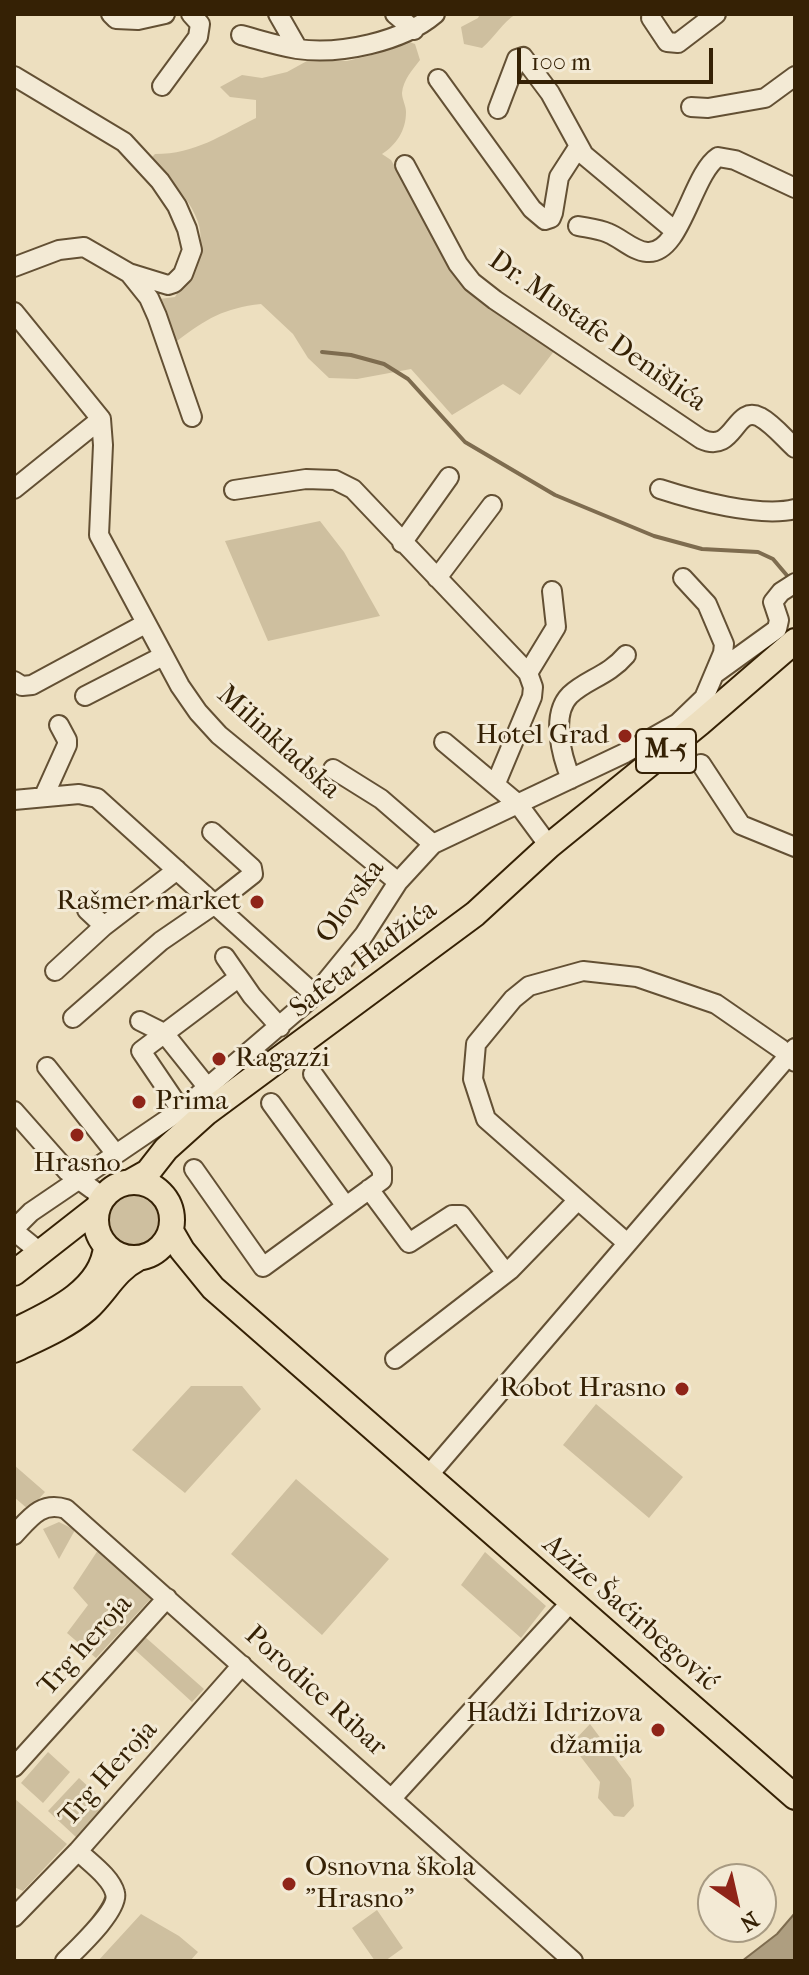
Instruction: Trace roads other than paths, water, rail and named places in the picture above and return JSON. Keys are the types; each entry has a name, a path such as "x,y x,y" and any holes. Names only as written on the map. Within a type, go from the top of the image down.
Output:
{"main road":[{"name":"Safeta Hadžića","path":"132,1181 148,1172 166,1149 206,1113 475,914 549,846 795,641"},
{"name":"Safeta Hadžića","path":"166,1198 172,1166 206,1113"},
{"path":"132,1181 157,1188 166,1198"},
{"name":"M-5","path":"14,1273 121,1184 132,1181"},
{"name":"M-5","path":"166,1198 173,1217 171,1231"},
{"path":"14,1331 60,1307 85,1288 101,1267 102,1241 96,1227 100,1203"},
{"path":"14,1350 57,1329 84,1311 120,1270 157,1252 171,1231"},
{"name":"Azize Šaćirbegović","path":"171,1231 182,1250 213,1288"},
{"name":"M-5","path":"41,1253 76,1236 102,1241"},
{"path":"102,1241 124,1257 141,1258"},
{"name":"Azize Šaćirbegović","path":"141,1258 175,1264 213,1288 795,1797"}],"street":[{"path":"111,14 116,19 126,21 165,14"},
{"path":"162,86 198,37 200,24 191,14"},
{"path":"278,14 298,49"},
{"path":"395,14 414,30"},
{"path":"241,35 298,49 345,49 414,30 435,14"},
{"path":"651,18 667,42 678,43 716,14"},
{"path":"498,109 517,59 523,57 550,93 591,163 675,231"},
{"path":"14,76 124,142 160,181 177,206 192,250 183,274 168,285 129,273 84,247 59,250 14,267"},
{"path":"691,107 708,108 765,98 795,76"},
{"path":"438,79 532,209 545,220 551,218 553,213 559,177 579,146"},
{"path":"578,226 608,233 642,252 653,252 664,245 675,231 704,170 718,157 735,160 795,188"},
{"name":"Dr. Mustafe Denišlića","path":"405,165 458,264 472,282 495,300 701,439 712,444 722,443 744,418 751,415 763,419 795,448"},
{"path":"129,273 149,298 157,316 192,417"},
{"path":"14,312 101,419 17,480"},
{"name":"Milinkladska","path":"101,419 103,445 99,535 145,624 198,712 219,735 398,882"},
{"path":"402,543 449,477"},
{"path":"234,490 306,479 335,480 353,489 528,673 533,687 532,697 496,783"},
{"path":"660,489 699,502 766,511 795,509"},
{"path":"437,578 492,505"},
{"path":"518,804 678,723 704,698 716,673 724,644 707,604 683,578"},
{"path":"716,673 777,629 779,620 773,602 775,597 795,583"},
{"path":"528,673 556,627 552,591"},
{"path":"14,681 22,686 32,685 145,624"},
{"path":"571,779 561,744 564,702 573,692 614,668 626,655"},
{"path":"85,696 163,656"},
{"path":"44,796 67,745 59,725"},
{"path":"444,742 518,804 549,846"},
{"path":"701,764 741,825 795,847"},
{"path":"333,769 381,799 433,844"},
{"path":"14,800 79,794 97,798 315,995"},
{"name":"Olovska","path":"14,1230 31,1212 181,1110 315,995 364,935 398,882 433,844 518,804"},
{"path":"73,1018 161,941 215,904 254,871 212,832"},
{"path":"55,971 104,926 177,870"},
{"path":"87,910 104,926"},
{"path":"225,957 238,978 280,1027"},
{"path":"427,1477 793,1055 716,1004 637,977 583,971 529,986 513,999 476,1044 473,1079 486,1119 627,1243"},
{"path":"181,1110 141,1055 143,1048 238,978"},
{"path":"140,1021 164,1033 208,1088"},
{"path":"47,1067 116,1154"},
{"path":"194,1169 263,1267 382,1180 382,1170 313,1074"},
{"path":"271,1103 345,1205"},
{"path":"14,1111 100,1203"},
{"path":"369,1189 409,1243 452,1215 461,1215 506,1273"},
{"path":"395,1359 506,1273 578,1200"},
{"path":"14,1230 41,1253"},
{"name":"Porodice Ribar","path":"14,1535 40,1509 50,1506 66,1509 573,1961"},
{"name":"Trg heroja","path":"14,1767 167,1598"},
{"path":"392,1798 571,1602"},
{"name":"Trg Heroja","path":"14,1917 78,1851 242,1665"},
{"path":"65,1961 108,1914 116,1895 112,1885 78,1851"}],"waterway":[{"path":"322,352 351,355 384,364 408,379 465,442 555,495 654,536 702,549 758,552 773,559 790,579"}],"place":[{"name":"Hotel Grad","path":"625,736"},
{"name":"Rašmer market","path":"257,902"},
{"name":"Ragazzi","path":"219,1059"},
{"name":"Prima","path":"139,1102"},
{"name":"Hrasno","path":"77,1135"},
{"name":"Robot Hrasno","path":"682,1389"},
{"name":"Hadži Idrizova džamija","path":"658,1730"},
{"name":"Osnovna škola \"Hrasno\"","path":"289,1884"}]}
